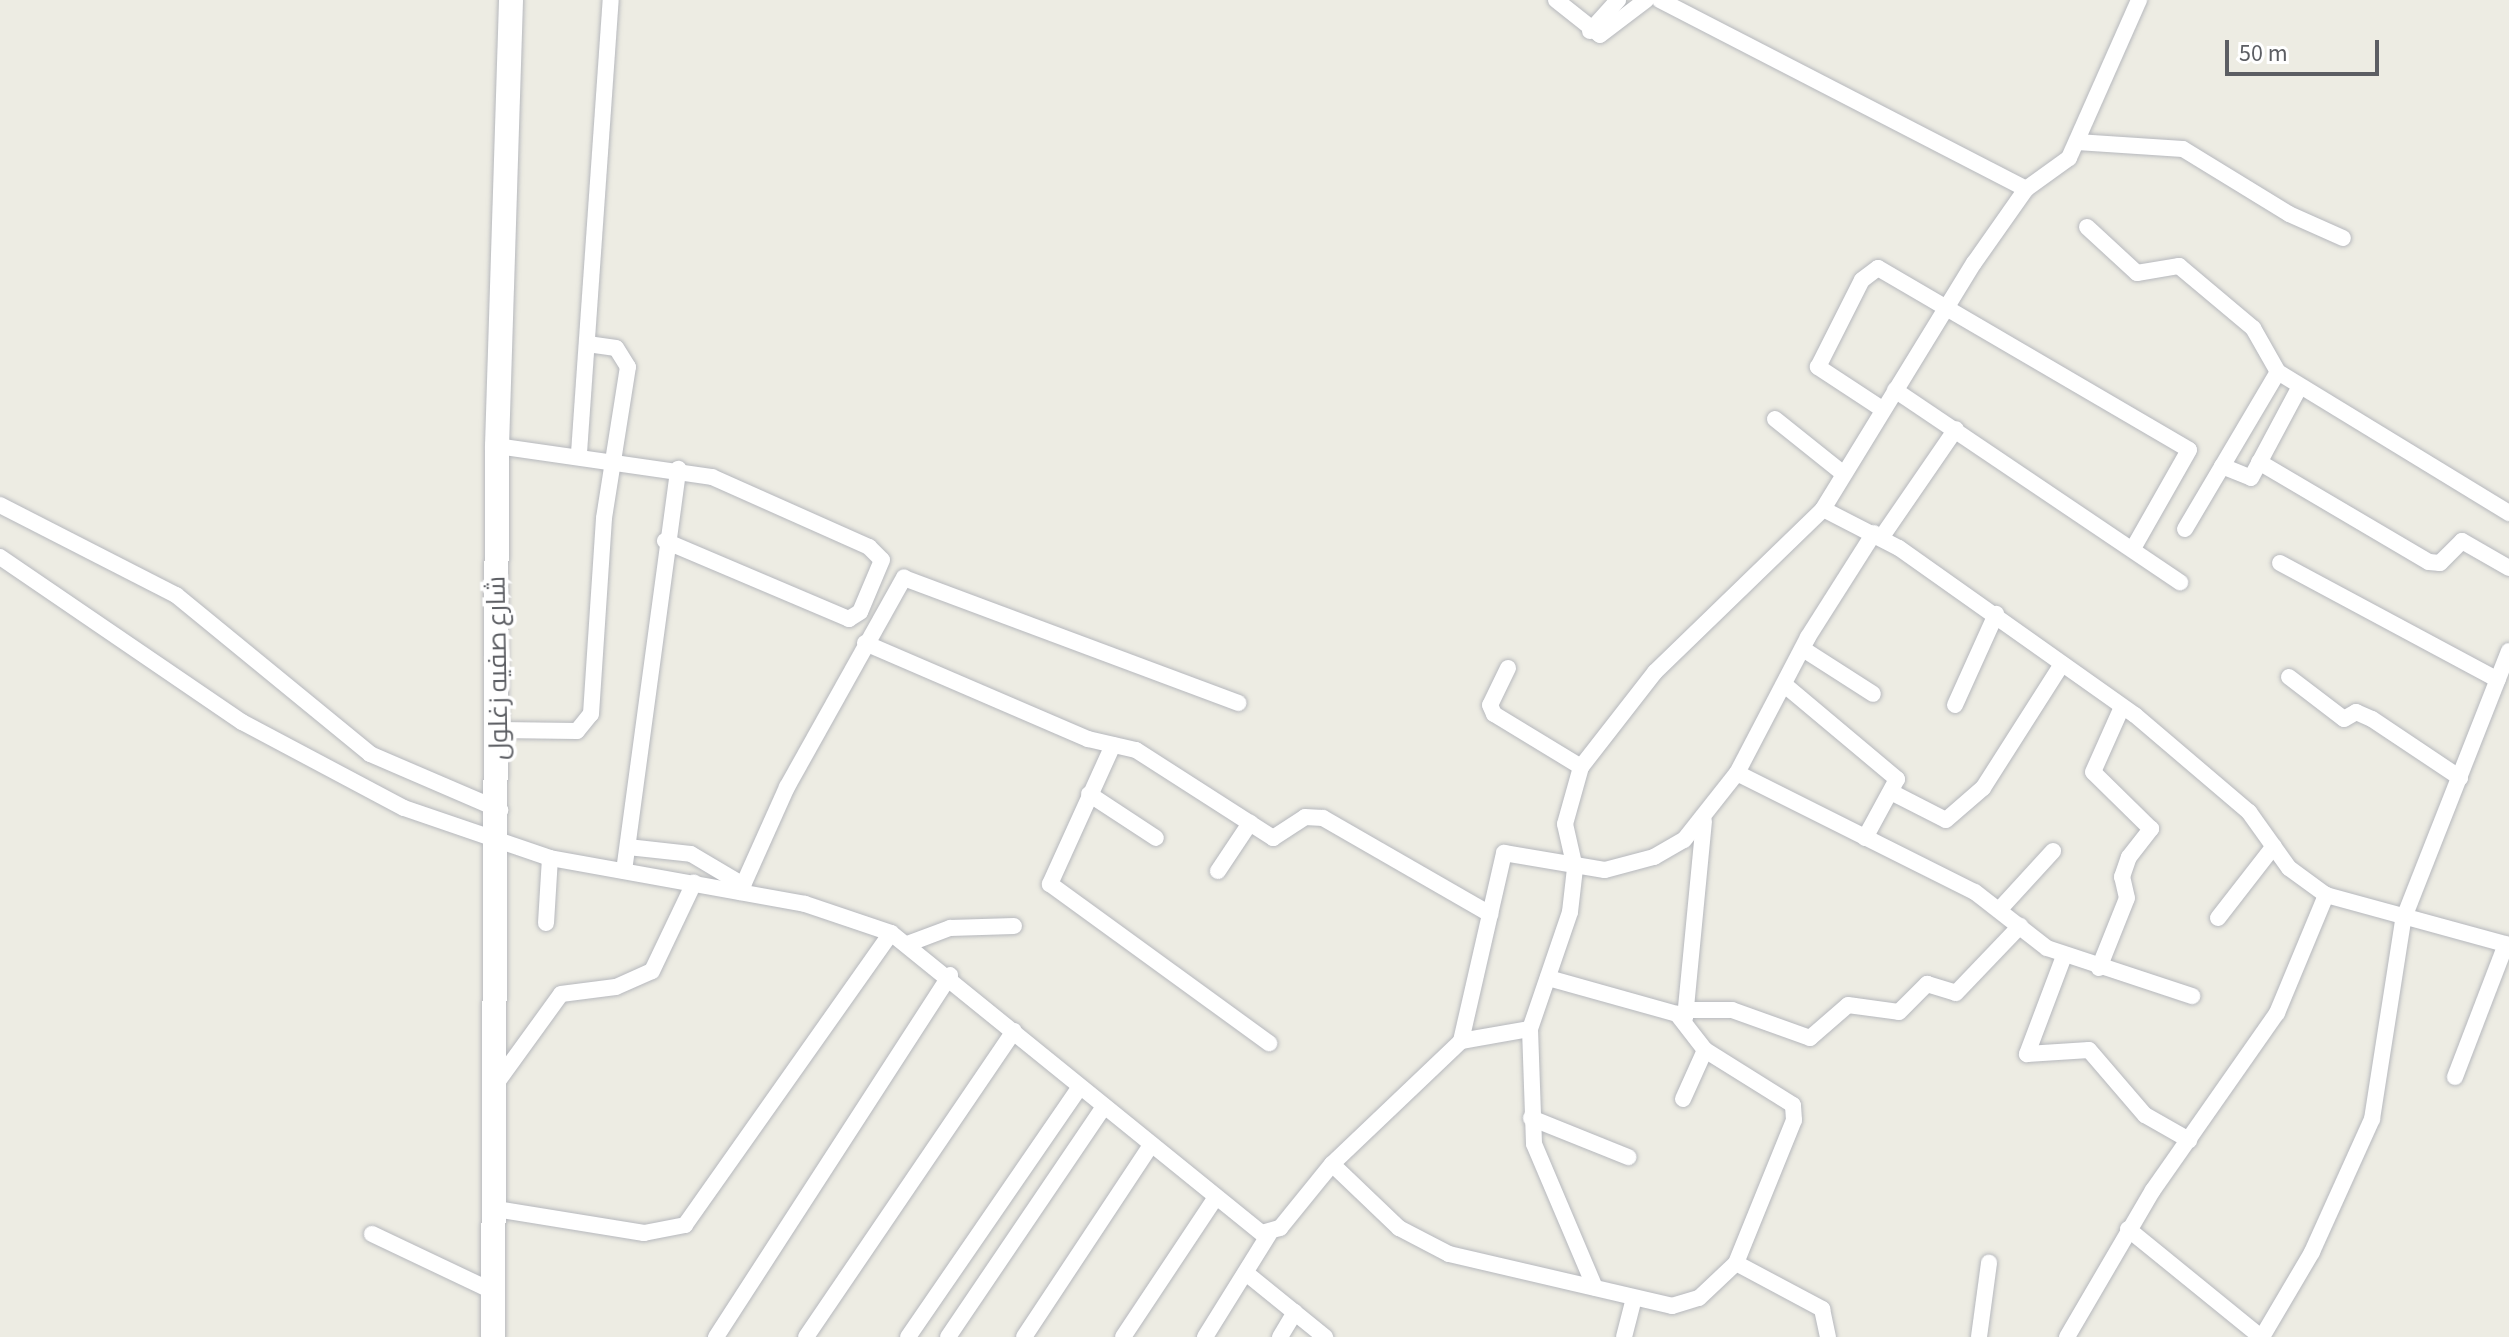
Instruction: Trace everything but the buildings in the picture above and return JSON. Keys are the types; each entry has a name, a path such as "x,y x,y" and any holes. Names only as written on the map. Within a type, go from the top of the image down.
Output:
{"street":[{"name":"شارع صفيه زغلول","path":"493,1337 501,841 497,446 511,0"},
{"path":"579,453 611,0"},
{"path":"1556,0 1590,31 1604,34 1646,0"},
{"path":"1590,31 1618,0"},
{"path":"1660,0 2026,189"},
{"path":"1595,1288 1534,1144 1531,1118 1530,1029 1548,978 1575,868 1565,824 1581,767 1655,672 1823,509 1946,305 2026,189 2055,173 2077,142 2139,0"},
{"path":"2077,142 2183,149 2343,238"},
{"path":"2087,227 2137,273 2179,266 2253,328 2278,372 2299,388 2509,513"},
{"path":"1882,409 1818,367 1862,280 1871,269 1886,270 2189,450 2134,547"},
{"path":"499,730 577,731 589,723 611,458 628,359 616,348 589,344"},
{"path":"2185,529 2278,372"},
{"path":"2222,466 2247,481 2299,388"},
{"path":"1895,390 2134,547 2180,582"},
{"path":"1775,419 1844,474"},
{"path":"1205,1337 1269,1234 1332,1164 1461,1041 1506,852 1575,868 1624,868 1654,857 1704,821 1737,773 1803,649 1878,535 1956,429"},
{"path":"497,446 579,453 678,469 740,488 869,547 881,565 860,612 849,619 665,541"},
{"path":"2259,462 2429,562 2440,563 2462,541 2509,568"},
{"path":"624,871 665,541 678,469"},
{"path":"0,505 176,595 370,754 500,810"},
{"path":"1823,509 1878,535 1996,614 2122,707 2249,812 2274,846 2326,895 2403,920 2507,945 2455,1077"},
{"path":"0,557 242,722 404,808 550,858 694,883 742,888 891,933 910,943 1079,1088 1216,1197 1269,1234"},
{"path":"2280,563 2498,680"},
{"path":"742,888 897,583 914,578 1238,703"},
{"path":"1955,705 1996,614"},
{"path":"865,643 1113,745 1136,750 1277,840 1317,816 1490,914"},
{"path":"1803,649 1873,694"},
{"path":"2128,1229 2261,1337 2312,1252 2372,1119 2403,920 2509,651"},
{"path":"1893,793 1946,820 1983,788 2062,664"},
{"path":"1508,668 1490,705 1494,714 1581,767"},
{"path":"2289,677 2344,719 2356,712 2372,719 2460,778"},
{"path":"1786,686 1894,776 1893,793 1865,838"},
{"path":"2099,968 2127,898 2122,877 2129,857 2151,829 2093,772 2122,707"},
{"path":"1113,745 1052,868 1055,890 1269,1043"},
{"path":"1737,773 1999,910 2064,956 2192,996"},
{"path":"1089,794 1156,838"},
{"path":"1332,1164 1423,1244 1634,1298 1692,1304 1736,1263 1796,1111 1705,1050 1686,1014 1704,821"},
{"path":"1218,871 1250,823"},
{"path":"2218,918 2274,846"},
{"path":"628,847 691,854 742,888"},
{"path":"1999,910 2053,851"},
{"path":"546,923 550,858"},
{"path":"498,1081 561,994 616,987 652,971 694,883"},
{"path":"2067,1337 2128,1229 2290,991 2326,895"},
{"path":"910,943 950,928 1014,926"},
{"path":"1548,978 1686,1014 1732,1010 1810,1038 1848,1005 1899,1012 1927,984 1956,993 2020,926"},
{"path":"496,1209 644,1233 685,1225 891,933"},
{"path":"2064,956 2027,1054 2089,1050 2145,1115 2189,1140"},
{"path":"716,1337 950,975"},
{"path":"1461,1041 1530,1029"},
{"path":"806,1337 1014,1031"},
{"path":"1683,1099 1705,1050"},
{"path":"908,1337 1079,1088"},
{"path":"948,1337 1104,1107"},
{"path":"1531,1118 1628,1157"},
{"path":"1024,1337 1151,1145"},
{"path":"1123,1337 1216,1197"},
{"path":"372,1234 494,1292"},
{"path":"1736,1263 1822,1309 1828,1337"},
{"path":"1979,1337 1989,1263"},
{"path":"1246,1273 1318,1334"},
{"path":"1624,1337 1634,1298"},
{"path":"1280,1337 1295,1312"}]}
